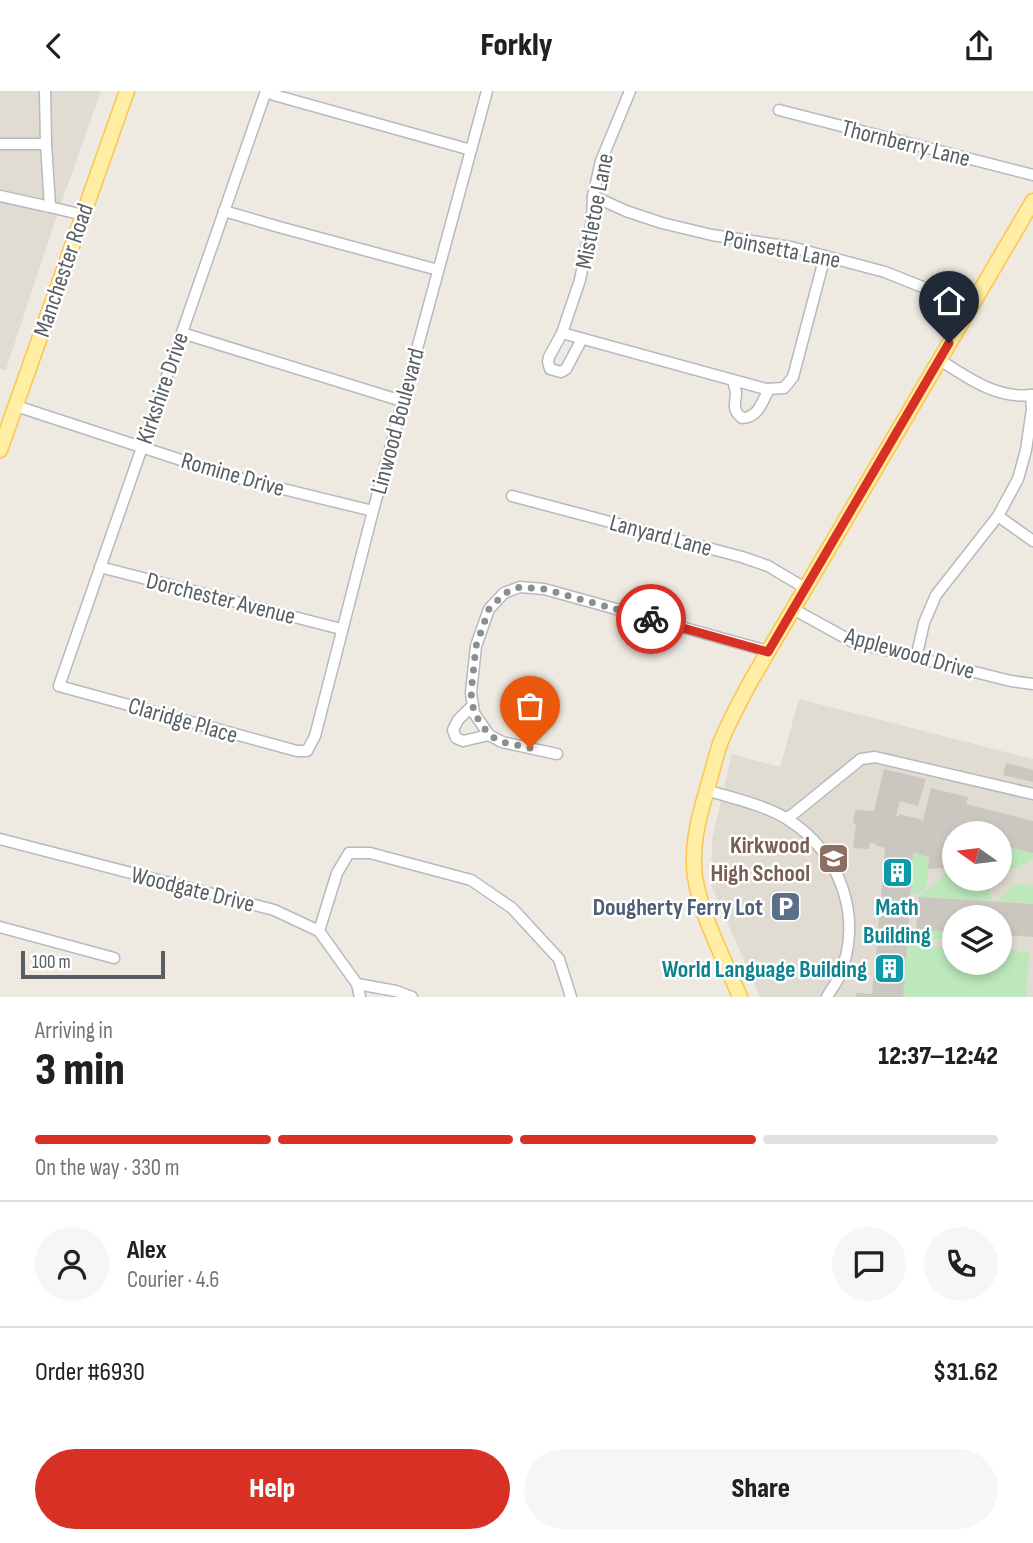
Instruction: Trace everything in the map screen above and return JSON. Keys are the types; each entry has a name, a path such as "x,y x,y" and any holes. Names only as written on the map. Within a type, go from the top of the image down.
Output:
{"main road":[{"name":"Manchester Road","path":"0,450 127,91"},
{"path":"740,997 708,921 698,891 693,857 699,816 722,739 747,687 1033,201"}],"street":[{"path":"46,91 50,207"},
{"path":"266,91 471,150"},
{"name":"Kirkshire Drive","path":"59,686 266,91"},
{"name":"Linwood Boulevard","path":"307,751 315,736 341,629 487,91"},
{"name":"Mistletoe Lane","path":"582,339 566,369 561,372 550,369 548,362 562,333 580,280 601,161 630,91"},
{"name":"Thornberry Lane","path":"779,110 1033,175"},
{"path":"0,144 46,144"},
{"path":"0,196 83,215"},
{"name":"Poinsetta Lane","path":"593,196 662,223 712,235 791,247 885,272 969,309"},
{"path":"224,211 438,270"},
{"path":"562,333 769,389 784,388 793,377 825,256"},
{"path":"182,333 402,401"},
{"path":"916,658 924,624 936,595 998,516 1012,492 1022,465 1032,409 1032,395 1012,396 996,392 940,360"},
{"path":"733,380 736,392 735,413 742,418 749,418 757,413 769,389"},
{"name":"Romine Drive","path":"16,406 230,476 373,511"},
{"name":"Lanyard Lane","path":"512,496 768,565 805,588"},
{"path":"998,516 1033,541"},
{"name":"Dorchester Avenue","path":"100,567 341,629"},
{"path":"557,754 502,742 489,735 474,713 471,693 476,646 489,609 505,593 520,587 544,589 768,652"},
{"name":"Applewood Drive","path":"793,609 853,642 1033,684"},
{"name":"Claridge Place","path":"59,686 287,749 307,751"},
{"path":"473,705 455,725 453,730 456,737 463,741 489,735"},
{"path":"786,818 861,759 875,757 1033,794"},
{"path":"706,790 786,818 806,832 824,852 839,877 850,918 846,953 838,979 827,997"},
{"name":"Woodgate Drive","path":"0,839 274,910 319,931 357,985"},
{"path":"319,931 337,873 349,853 382,856 471,880 512,908 559,959 571,997"},
{"path":"0,927 114,958"},
{"path":"360,997 357,985 396,991 412,997"}],"shaded area":[{"path":"0,91 101,91 6,370 0,369"},
{"name":"Kirkwood High School","path":"799,699 1033,759 1033,997 760,997 711,885 712,840 732,754 780,767"}],"green space":[{"path":"1012,848 1033,853 1033,859 1012,869"},
{"path":"913,853 929,857 927,886 918,894 910,893"},
{"path":"942,877 942,891 990,891 991,901 919,897"},
{"path":"1033,885 1033,904 997,901 1007,891 1012,891 1012,886"},
{"path":"916,929 942,931 942,940 924,938"},
{"path":"907,945 942,947 942,975 1012,975 1012,951 1029,952 1026,997 903,997"}],"building":[{"path":"1006,763 1033,770 1033,782 1003,775"},
{"path":"884,769 926,779 918,806 900,801 896,816 899,817 899,814 923,820 931,788 968,797 966,804 1033,821 1033,853 1012,848 1012,821 942,821 942,868 928,869 929,857 913,853 908,933 878,931 885,848 870,843 869,849 853,848 855,810 874,811"},
{"path":"919,897 1033,904 1033,937 1012,936 1012,905 942,905 942,931 916,929"},
{"name":"World Language Building","path":"877,943 907,945 903,997 856,997 856,993 872,994"}],"way so far":[{"path":"530,748 502,742 489,735 474,713 471,693 476,646 489,609 505,593 520,587 544,589 651,619"}],"place":[{"name":"Kirkwood High School","path":"833,859"},
{"name":"Math Building","path":"897,873"},
{"name":"Dougherty Ferry Lot","path":"786,907"},
{"name":"World Language Building","path":"890,969"}],"route":[{"path":"651,619 768,652 949,343"}]}
